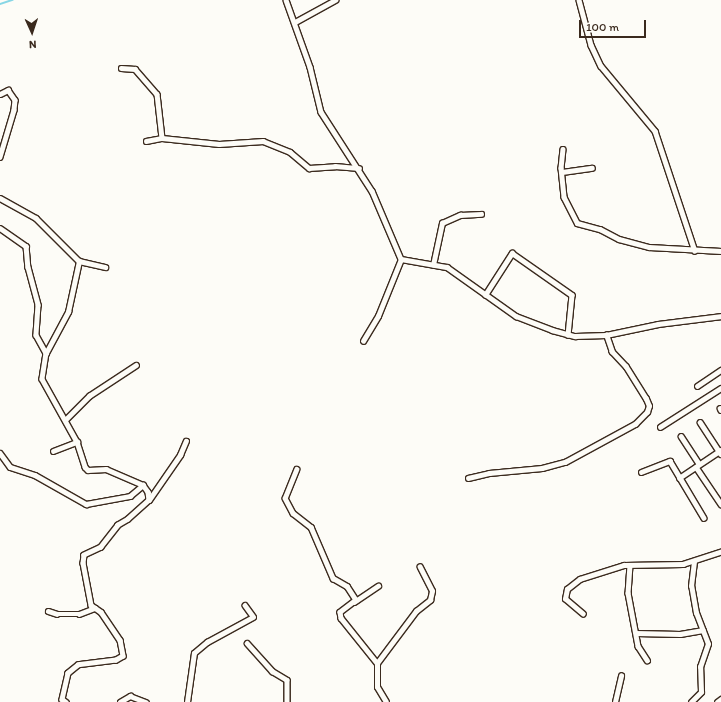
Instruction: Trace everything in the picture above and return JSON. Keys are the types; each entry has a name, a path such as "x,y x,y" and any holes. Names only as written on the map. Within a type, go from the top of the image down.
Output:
{"street":[{"path":"286,0 310,66 321,112 372,190 402,259 378,316 363,341"},
{"path":"295,22 335,0"},
{"path":"579,0 591,46 601,66 655,131 696,251"},
{"path":"121,68 135,69 157,94 162,138"},
{"path":"0,94 8,90 15,100 14,110 0,157"},
{"path":"146,141 162,138 219,144 263,141 290,152 309,168 335,166 359,168"},
{"path":"563,149 562,172 564,197 577,223 600,229 619,239 649,247 696,251 721,251"},
{"path":"562,172 592,168"},
{"path":"0,198 36,218 79,261 105,267"},
{"path":"433,265 442,223 460,215 481,214"},
{"path":"0,228 26,246 28,267 38,305 36,335 46,353"},
{"path":"485,295 512,253 572,295 568,335"},
{"path":"402,259 447,267 516,316 568,335 606,335 658,324 721,316"},
{"path":"79,261 68,312 46,353 42,379 66,419 77,442 85,467 88,470 106,469 143,485 148,492 148,500"},
{"path":"468,478 565,462 635,424 647,412 649,406 646,399 626,367 612,352 606,335"},
{"path":"66,419 89,396 136,365"},
{"path":"697,386 721,370"},
{"path":"660,426 721,388"},
{"path":"679,478 697,465 720,452 700,422"},
{"path":"681,436 721,504"},
{"path":"66,702 62,699 68,673 78,665 116,660 123,656 120,640 107,620 91,605 83,563 84,555 101,547 118,525 128,519 148,500 180,455 186,441"},
{"path":"53,451 77,442"},
{"path":"0,453 10,467 35,475 86,504 130,496 143,485"},
{"path":"642,472 667,460 704,518"},
{"path":"297,469 285,498 293,513 311,527 332,578 347,586 356,600"},
{"path":"582,614 565,599 567,589 580,579 630,565 684,564 721,552"},
{"path":"691,702 701,692 700,667 708,644 696,613 691,586 694,561"},
{"path":"630,565 628,593 638,646 647,660"},
{"path":"386,702 377,687 377,663 416,611 430,600 432,591 420,567"},
{"path":"377,663 341,618 340,612 378,586"},
{"path":"187,702 194,653 207,642 253,617 245,606"},
{"path":"48,611 57,614 84,614 95,608"},
{"path":"636,633 680,634 703,630"},
{"path":"247,643 272,671 288,680 287,702"},
{"path":"614,702 621,676"},
{"path":"120,702 130,696 146,702"},
{"path":"717,702 721,699"}],"waterway":[{"path":"0,4 12,0"}]}
